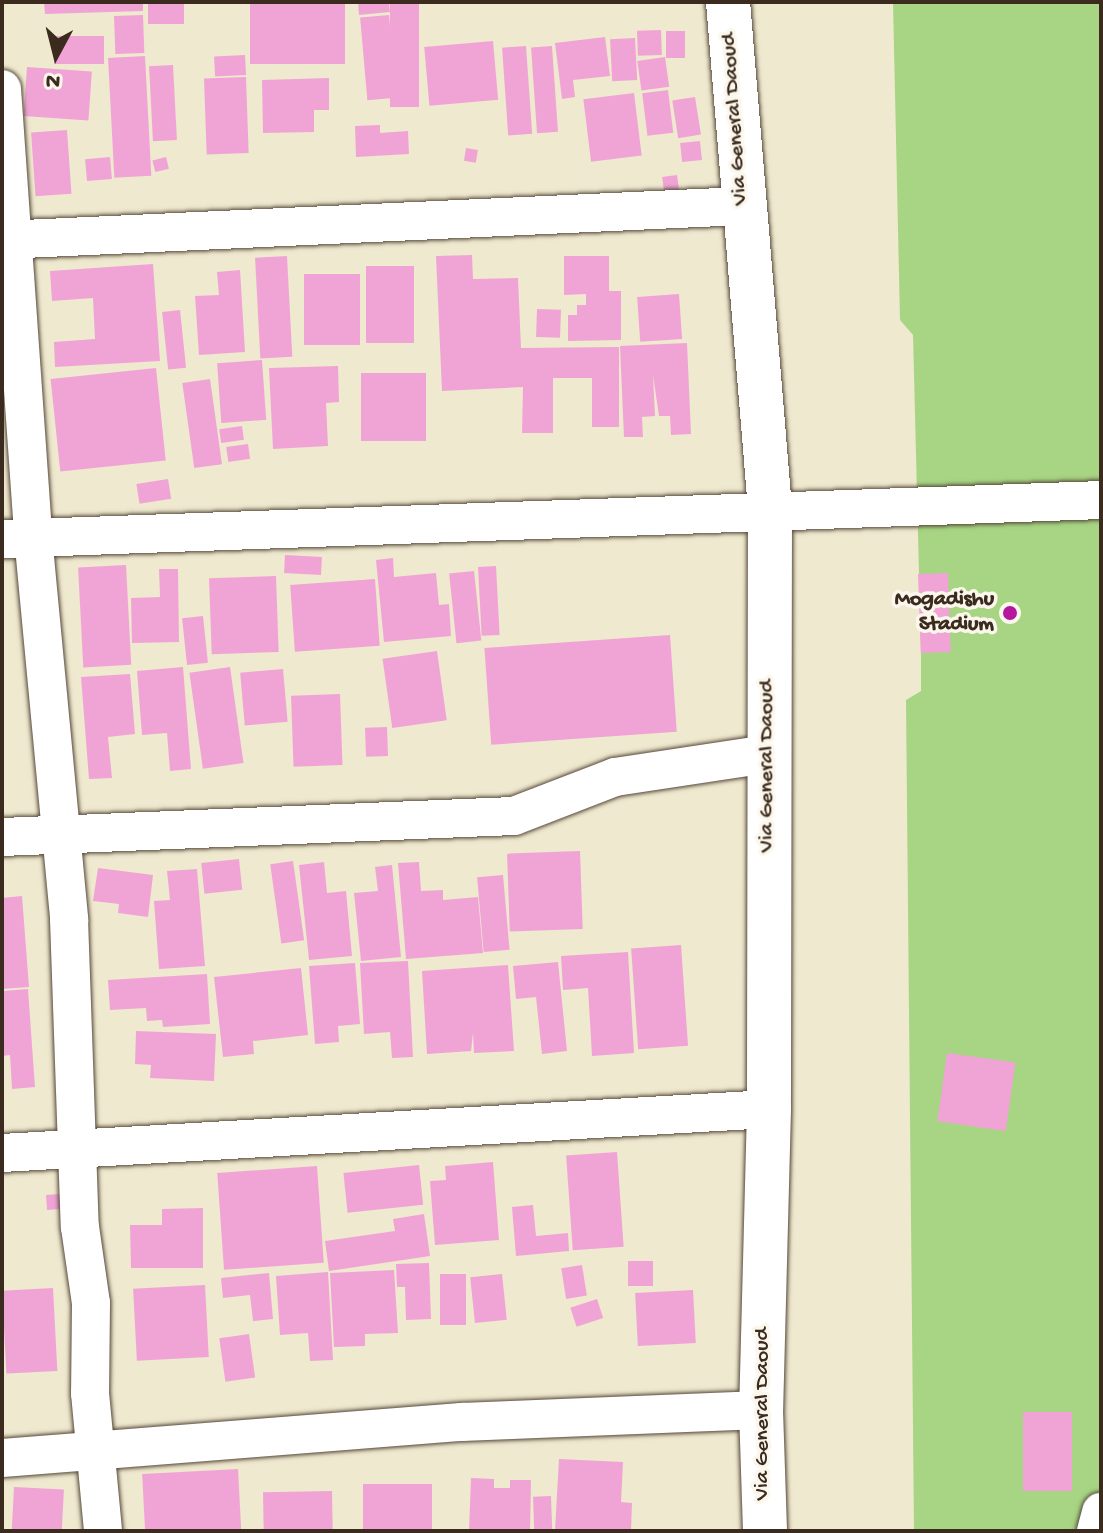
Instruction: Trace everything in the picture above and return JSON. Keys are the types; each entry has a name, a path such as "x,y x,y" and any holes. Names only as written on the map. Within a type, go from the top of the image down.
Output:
{"main road":[{"name":"Via General Daoud","path":"728,2 742,206 770,508 767,754 769,1109 761,1410 765,1531"}],"street":[{"path":"2,89 17,538 69,919 76,1148 91,1303 96,1453 103,1531"},
{"path":"7,239 742,206"},
{"path":"17,538 770,508 1101,500"},
{"path":"2,837 514,816 615,777 767,754"},
{"path":"2,1153 769,1109"},
{"path":"2,1458 462,1422 761,1410"},
{"path":"1096,1531 1101,1512"}],"green space":[{"name":"Mogadishu Stadium","path":"893,2 1101,2 1101,1531 914,1531 906,700 921,691 921,653 913,335 900,320"}],"building":[{"path":"44,2 143,2 143,11 45,14"},
{"path":"148,2 184,2 184,24 148,24"},
{"path":"250,2 345,2 345,64 250,64"},
{"path":"358,2 389,2 390,12 359,15"},
{"path":"390,2 419,2 419,107 390,107"},
{"path":"143,15 144,53 115,54 114,16"},
{"path":"389,15 396,98 367,100 360,18"},
{"path":"661,30 662,55 638,56 637,31"},
{"path":"666,31 685,31 685,58 666,58"},
{"path":"54,36 104,36 104,64 54,64"},
{"path":"605,37 610,76 573,80 575,97 562,99 555,43"},
{"path":"635,38 637,80 612,81 610,39"},
{"path":"493,41 498,100 429,106 424,47"},
{"path":"526,46 532,134 508,135 502,48"},
{"path":"552,46 558,132 537,133 531,47"},
{"path":"245,55 246,75 215,77 214,57"},
{"path":"145,56 151,176 114,178 108,58"},
{"path":"665,57 669,87 641,91 637,61"},
{"path":"173,65 177,140 153,141 149,66"},
{"path":"27,67 92,72 88,120 24,116"},
{"path":"246,77 249,153 207,154 204,78"},
{"path":"329,78 329,110 314,110 314,132 263,133 262,80"},
{"path":"668,90 673,133 647,136 642,93"},
{"path":"634,93 642,156 591,162 583,99"},
{"path":"695,97 701,135 678,138 672,101"},
{"path":"380,125 380,133 408,131 409,154 356,157 355,126"},
{"path":"67,130 71,194 36,196 31,133"},
{"path":"700,141 702,160 682,162 680,143"},
{"path":"466,148 478,150 476,163 464,161"},
{"path":"110,157 112,179 87,181 85,159"},
{"path":"166,157 169,169 155,172 152,160"},
{"path":"677,175 679,190 664,192 662,177"},
{"path":"472,255 473,279 518,278 521,348 619,347 619,427 592,427 592,378 553,378 553,433 522,433 523,387 442,391 436,256"},
{"path":"287,256 292,357 260,359 255,258"},
{"path":"564,256 609,256 609,291 621,291 621,340 568,341 568,315 577,315 577,305 586,305 586,294 564,295"},
{"path":"153,264 160,361 55,367 54,342 95,339 93,298 52,301 50,271"},
{"path":"366,266 414,266 414,343 366,343"},
{"path":"240,270 245,352 199,355 195,296 219,295 217,272"},
{"path":"304,274 360,274 360,345 304,345"},
{"path":"679,294 682,339 640,342 637,297"},
{"path":"537,309 561,310 560,338 536,337"},
{"path":"180,310 186,368 168,370 162,312"},
{"path":"687,343 691,434 671,435 670,416 659,416 653,375 655,416 642,417 643,437 624,437 620,346"},
{"path":"262,360 266,420 221,423 217,363"},
{"path":"338,366 339,402 326,403 328,446 273,449 269,368"},
{"path":"156,368 166,460 60,472 51,379"},
{"path":"361,373 426,373 426,441 361,441"},
{"path":"210,379 222,464 194,468 182,383"},
{"path":"242,426 244,440 221,443 219,429"},
{"path":"248,444 250,459 228,462 226,447"},
{"path":"168,479 171,499 140,504 136,484"},
{"path":"285,555 322,557 321,575 284,573"},
{"path":"393,558 394,577 436,573 439,605 449,604 451,636 384,642 376,560"},
{"path":"126,565 131,665 83,667 78,568"},
{"path":"496,566 500,635 482,636 478,567"},
{"path":"159,569 178,569 179,642 132,643 131,598 160,597"},
{"path":"474,571 481,641 456,643 449,574"},
{"path":"948,573 951,652 921,653 918,574"},
{"path":"276,576 279,652 212,654 209,578"},
{"path":"375,579 380,646 295,652 290,585"},
{"path":"203,616 208,663 187,665 182,618"},
{"path":"670,635 677,732 491,745 484,648"},
{"path":"437,651 447,720 392,728 383,659"},
{"path":"183,667 191,769 170,771 167,733 142,735 137,671"},
{"path":"230,667 243,763 203,769 189,673"},
{"path":"283,669 288,722 245,726 240,673"},
{"path":"130,674 135,734 108,737 112,778 89,779 81,677"},
{"path":"340,694 342,765 294,767 291,696"},
{"path":"387,727 388,756 366,757 365,728"},
{"path":"580,851 583,929 510,932 507,854"},
{"path":"239,859 242,890 204,894 201,863"},
{"path":"293,861 304,940 281,943 270,864"},
{"path":"324,862 327,893 346,891 352,956 309,960 299,865"},
{"path":"419,862 421,891 443,890 443,900 478,897 483,953 406,959 398,863"},
{"path":"392,865 401,957 361,961 354,893 378,891 375,867"},
{"path":"98,868 153,875 148,917 118,913 119,904 93,901"},
{"path":"197,869 205,966 159,969 154,901 170,900 167,871"},
{"path":"503,875 510,950 484,952 477,877"},
{"path":"22,896 29,987 2,989 2,898"},
{"path":"681,945 688,1046 638,1049 631,948"},
{"path":"628,952 634,1053 592,1056 588,988 563,990 561,956"},
{"path":"408,961 413,1057 392,1058 390,1032 364,1034 360,963"},
{"path":"558,962 567,1051 542,1054 536,997 516,999 513,966"},
{"path":"355,963 360,1024 338,1026 339,1042 315,1044 309,966"},
{"path":"508,965 514,1051 474,1053 473,1033 471,1051 427,1054 422,971"},
{"path":"301,968 308,1035 253,1041 254,1054 223,1057 214,977"},
{"path":"207,974 210,1024 163,1027 162,1020 147,1021 146,1008 110,1010 108,980"},
{"path":"28,989 35,1087 12,1089 10,1055 2,1056 2,991"},
{"path":"136,1031 216,1034 214,1081 150,1078 151,1065 135,1064"},
{"path":"947,1053 1015,1063 1006,1131 937,1121"},
{"path":"617,1152 624,1247 573,1250 566,1156"},
{"path":"493,1162 499,1240 435,1245 430,1181 446,1180 445,1166"},
{"path":"419,1165 423,1205 348,1213 343,1173"},
{"path":"317,1166 324,1263 224,1270 217,1173"},
{"path":"60,1194 61,1209 47,1210 46,1195"},
{"path":"533,1205 536,1236 568,1233 569,1251 516,1256 512,1207"},
{"path":"203,1208 203,1268 131,1268 130,1225 162,1225 162,1209"},
{"path":"424,1214 430,1256 329,1271 325,1241 395,1231 393,1219"},
{"path":"628,1261 653,1261 653,1286 628,1286"},
{"path":"429,1263 431,1319 406,1320 405,1287 397,1287 396,1264"},
{"path":"582,1265 587,1296 566,1299 561,1268"},
{"path":"394,1270 398,1333 365,1334 365,1346 334,1347 330,1273"},
{"path":"328,1272 333,1360 310,1361 308,1333 280,1335 276,1276"},
{"path":"269,1273 273,1319 253,1321 250,1295 223,1298 221,1278"},
{"path":"440,1274 466,1274 466,1325 440,1325"},
{"path":"502,1274 507,1320 475,1323 470,1277"},
{"path":"205,1285 209,1357 137,1361 133,1289"},
{"path":"53,1288 57,1371 6,1374 2,1291"},
{"path":"693,1290 696,1343 638,1346 635,1293"},
{"path":"597,1299 603,1318 577,1327 570,1308"},
{"path":"249,1334 255,1378 225,1382 219,1338"},
{"path":"1023,1412 1072,1412 1072,1491 1023,1491"},
{"path":"559,1459 623,1462 621,1502 632,1503 631,1531 555,1531"},
{"path":"238,1469 241,1531 145,1531 142,1474"},
{"path":"471,1478 494,1479 494,1488 510,1488 510,1480 531,1480 530,1531 469,1531"},
{"path":"363,1484 432,1484 432,1531 363,1531"},
{"path":"14,1487 64,1490 62,1531 12,1531"},
{"path":"332,1491 333,1531 264,1531 263,1492"},
{"path":"551,1496 552,1531 534,1531 533,1497"}],"place":[{"name":"Mogadishu Stadium","path":"1010,613"}]}
